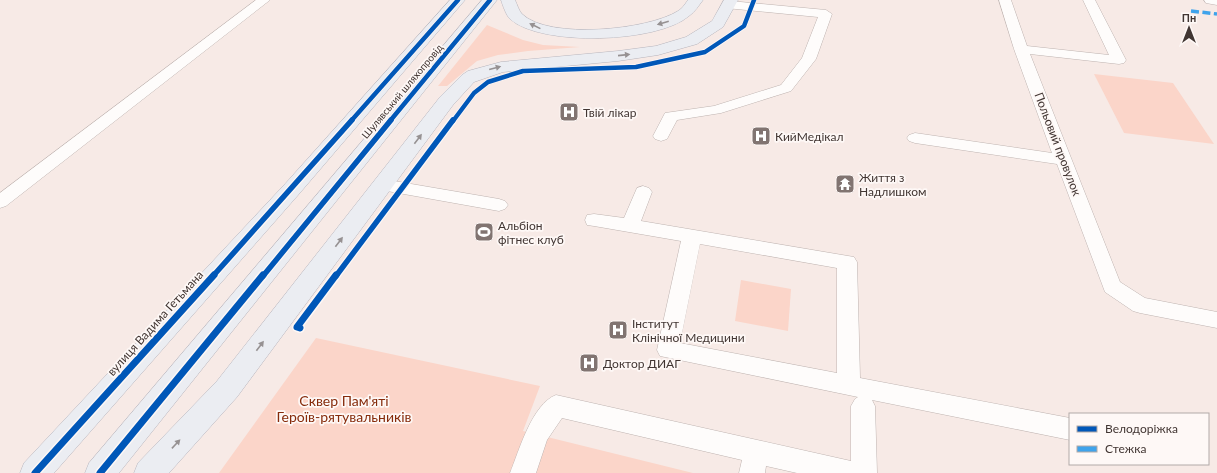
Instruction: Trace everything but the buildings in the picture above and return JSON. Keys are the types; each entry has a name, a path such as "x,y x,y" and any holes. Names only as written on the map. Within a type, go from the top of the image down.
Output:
{"main road":[{"name":"Шулявський шляхопровід","path":"292,189 458,0"},
{"name":"Шулявський шляхопровід","path":"100,473 490,0"},
{"path":"508,0 508,6 516,17 542,30 570,34 605,34 640,30 669,21 685,13 695,1"},
{"path":"149,473 227,389 382,185 461,85 473,76 495,67 522,63 651,52 685,43 710,31 723,18 731,2"},
{"name":"вулиця Вадима Гетьмана","path":"35,473 292,189"}],"lane":[{"path":"0,202 264,0"},
{"name":"Польовий провулок","path":"1004,0 1021,49 1112,287 1140,305 1217,320"},
{"path":"1021,49 1119,60 1089,0"},
{"path":"1210,0 1217,1"},
{"path":"661,136 671,116 716,110 786,88 809,59 826,14 731,2"},
{"path":"915,138 1064,160"},
{"path":"382,185 500,205"},
{"path":"630,226 643,192"},
{"path":"594,220 847,262 849,385"},
{"path":"692,236 668,350 1069,429"},
{"path":"523,473 537,435 556,406 755,463 850,473"},
{"path":"863,406 864,473"}],"green space":[{"path":"487,25 523,40 543,45 580,47 498,55 477,61 447,86 438,86"},
{"path":"1094,74 1173,83 1214,144 1124,133"},
{"path":"741,280 791,289 788,331 735,321"},
{"name":"Сквер Пам'яті Героїв-рятувальників","path":"316,338 540,386 523,431 693,473 219,473"}],"marked path":[{"path":"1191,11 1217,14"}],"cycle path":[{"path":"35,473 292,189 458,0"},
{"path":"100,473 490,0"},
{"path":"300,328 297,327 474,93 488,82 523,71 636,67 705,52 744,26 754,0"}],"place":[{"name":"Твій лікар","path":"569,112"},
{"name":"КийМедікал","path":"761,136"},
{"name":"Життя з Надлишком","path":"845,184"},
{"name":"Альбіон фітнес клуб","path":"484,232"},
{"name":"Інститут Клінічної Медицини","path":"618,330"},
{"name":"Доктор ДИАГ","path":"589,363"}]}
